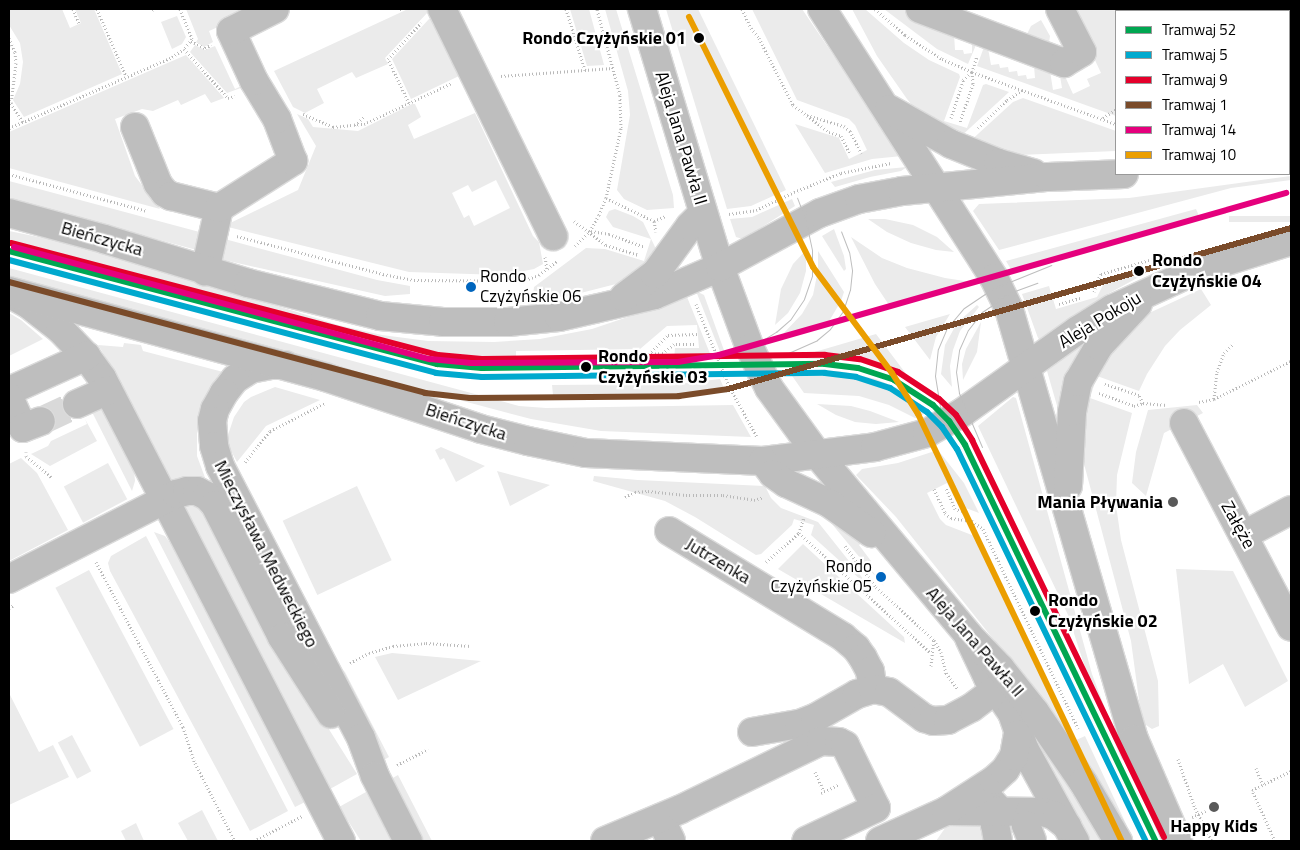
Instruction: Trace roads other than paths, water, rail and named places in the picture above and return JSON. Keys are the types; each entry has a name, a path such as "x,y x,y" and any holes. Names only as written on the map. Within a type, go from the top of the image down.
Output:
{"main road":[{"path":"205,271 219,208 292,161 278,119 258,86 231,31 275,9"},
{"path":"442,9 562,248"},
{"name":"Aleja Jana Pawła II","path":"642,9 716,213 720,267 763,377 792,421 817,454 968,636 1000,668 1050,733 1083,782 1118,841"},
{"path":"822,9 999,286 1017,334 1134,739 1178,841"},
{"path":"920,9 1064,63 1082,52 1060,9"},
{"path":"886,107 951,144 998,162 1048,177"},
{"path":"135,127 158,184 165,193 219,208"},
{"path":"938,188 1048,177 1115,174"},
{"name":"Bieńczycka","path":"9,213 104,239 205,271 380,316 411,320 508,322 559,317 605,308 672,289 720,267 820,213 843,204 902,191 938,188"},
{"path":"605,308 630,293 655,274 690,226 716,213"},
{"name":"Aleja Pokoju","path":"817,454 875,447 919,436 956,417 1095,319 1153,289 1210,265 1291,241"},
{"path":"1067,504 1072,412 1078,382 1099,346 1153,289"},
{"path":"9,292 60,329 86,356 108,390 341,841"},
{"name":"Bieńczycka","path":"9,292 286,365 481,429 564,449 636,457 760,449 817,454"},
{"path":"9,392 86,356"},
{"name":"Mieczysława Medweckiego","path":"286,365 271,365 251,369 235,379 224,392 215,409 212,421 214,446 220,466 361,738 375,776 408,841"},
{"path":"77,404 108,390"},
{"path":"9,397 32,425"},
{"name":"Załęże","path":"1183,410 1291,627"},
{"path":"760,449 774,474 786,483 829,503 898,550"},
{"name":"Mieczysława Medweckiego","path":"165,500 182,492 192,490 207,496 215,505 282,637 350,744 375,776"},
{"path":"11,592 165,500"},
{"path":"1244,535 1291,510"},
{"name":"Jutrzenka","path":"669,531 843,637 864,658 870,671 873,689"},
{"path":"968,636 988,678 1012,713 1018,734 1030,760 1071,833"},
{"path":"752,732 781,728 807,721 857,694 873,689 889,692 924,718 940,721 948,720 971,708 996,689"},
{"path":"880,841 910,835 999,776 1011,761 1016,750 1018,734"},
{"path":"612,840 666,830 821,742 842,743 876,808 806,841"},
{"path":"979,790 999,810 1018,841"},
{"path":"946,811 999,810 1053,815 1071,833"},
{"path":"998,841 995,824 999,810"},
{"path":"1030,812 1026,825 1032,841"}],"tunnel":[{"path":"41,421 77,404"}],"tram line":[{"name":"10","path":"689,17 813,267 892,373 918,414 1122,841"},
{"name":"14","path":"14,247 430,359 471,363 678,362 719,355 1286,193"},
{"path":"725,358 750,348 776,332 790,320 804,299 812,276 812,250 806,221 797,198"},
{"name":"1","path":"9,282 425,393 470,398 679,396 728,389 1291,228"},
{"path":"786,354 817,340 830,329 843,311 850,290 852,270 849,252 841,231"},
{"name":"9","path":"11,243 438,355 482,359 825,355 860,359 898,372 939,399 956,415 972,440 1164,837"},
{"name":"52","path":"9,251 437,364 482,368 825,364 858,368 894,380 933,405 949,421 965,445 1156,841"},
{"name":"5","path":"9,260 436,373 482,377 825,373 856,377 890,388 927,412 942,427 957,449 1146,841"},
{"path":"954,449 942,419 935,376 938,349 947,328 964,308 992,289 1051,265"},
{"path":"982,447 959,393 956,372 959,350 968,330 982,312 1012,292 1037,283"}],"place":[{"name":"Rondo Czyżyńskie 01","path":"699,38"},
{"name":"Rondo Czyżyńskie 04","path":"1139,271"},
{"name":"Rondo Czyżyńskie 06","path":"471,287"},
{"name":"Rondo Czyżyńskie 03","path":"586,367"},
{"name":"Mania Pływania","path":"1173,502"},
{"name":"Rondo Czyżyńskie 05","path":"881,577"},
{"name":"Rondo Czyżyńskie 02","path":"1035,611"},
{"name":"Happy Kids","path":"1214,807"}]}
